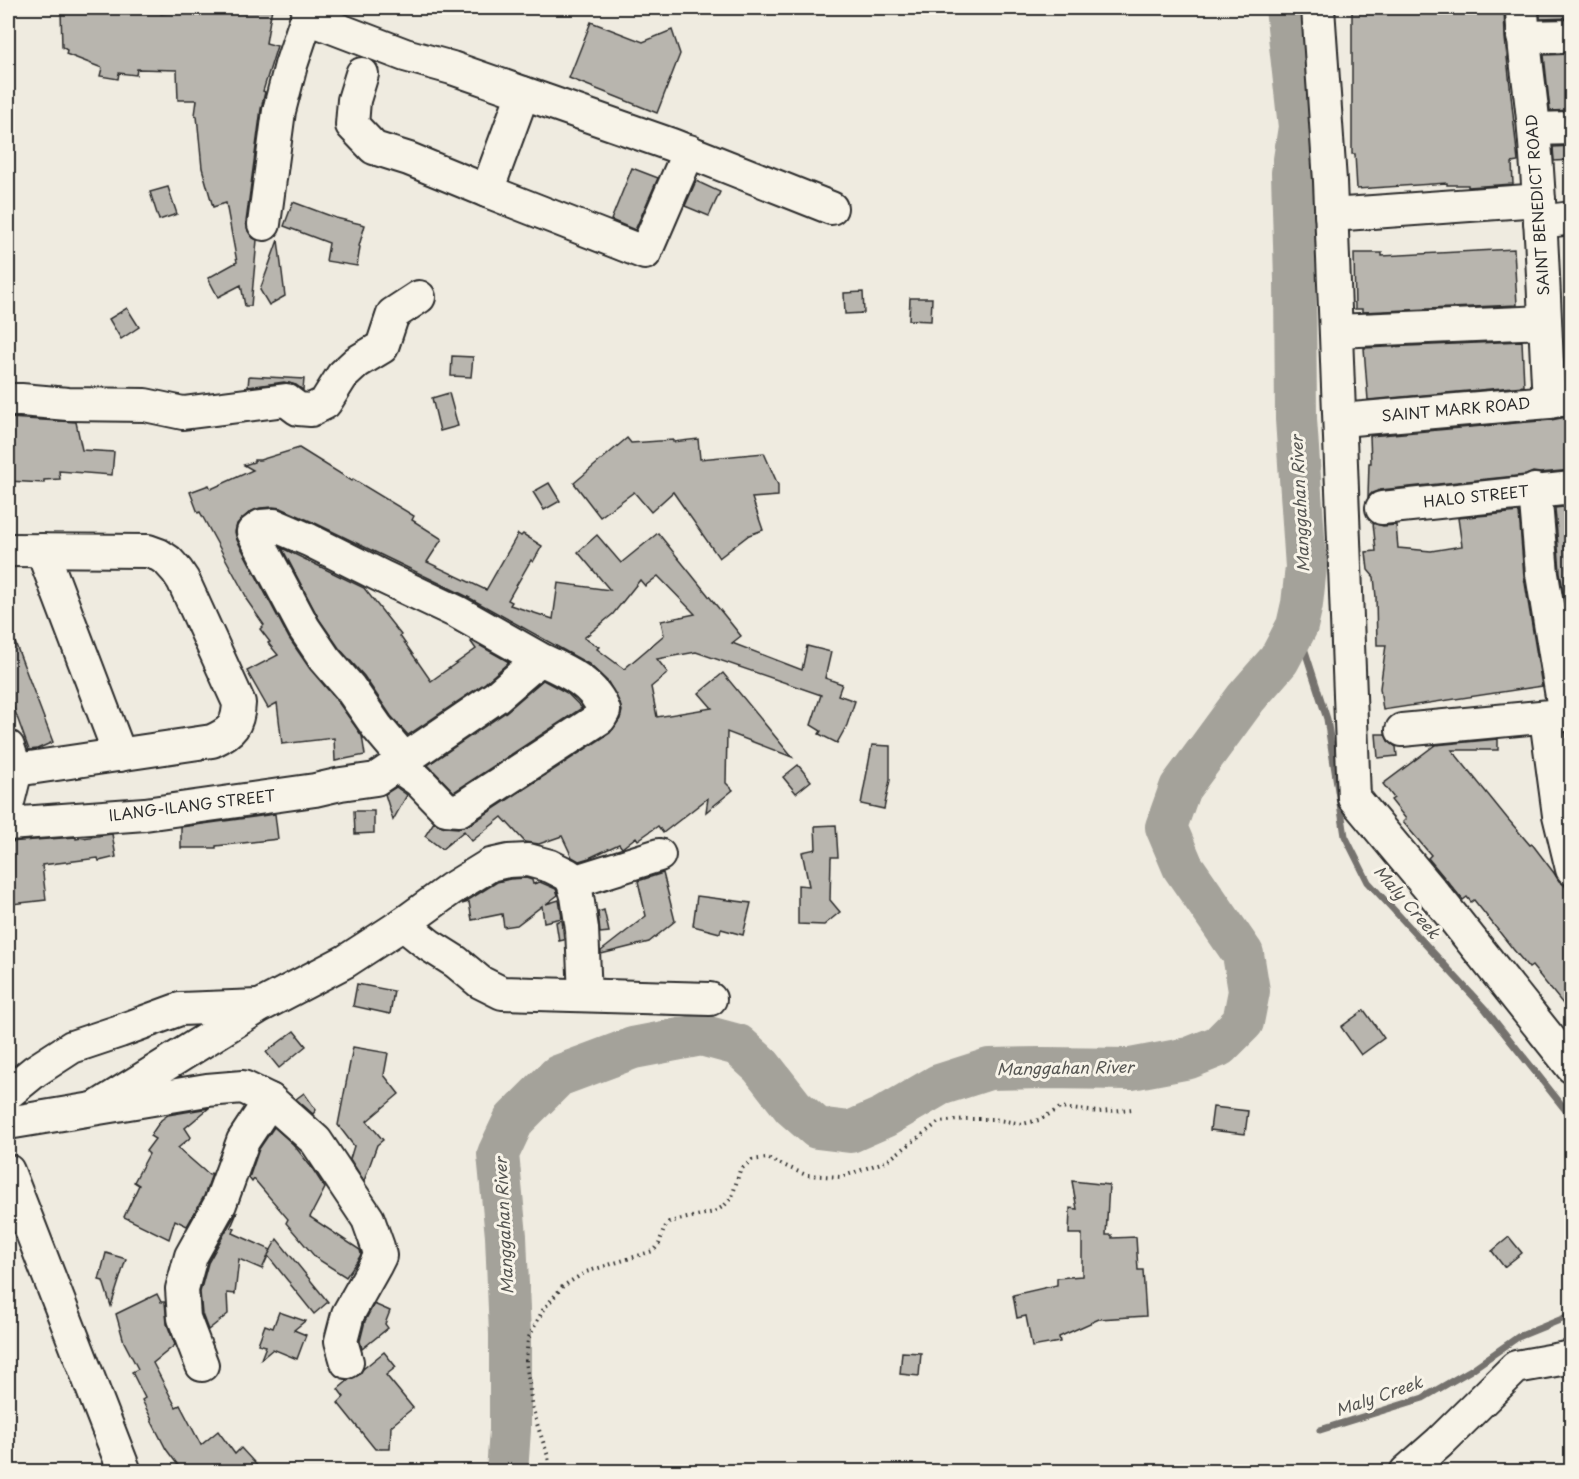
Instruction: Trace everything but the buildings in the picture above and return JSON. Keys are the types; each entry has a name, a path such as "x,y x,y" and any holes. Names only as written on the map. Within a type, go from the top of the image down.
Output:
{"street":[{"path":"1318,8 1341,420 1354,798 1444,906 1572,1067"},
{"path":"264,224 279,111 291,65 309,13 405,55 452,68 689,151 831,208"},
{"path":"1522,22 1572,36"},
{"name":"SAINT BENEDICT ROAD","path":"1522,22 1534,129 1545,322 1560,400"},
{"path":"362,74 354,100 352,125 374,148 409,159 645,253 689,151"},
{"path":"487,191 523,93"},
{"path":"1534,129 1572,128"},
{"path":"1331,215 1540,211 1572,219"},
{"path":"8,400 68,404 145,405 183,413 286,400 298,409 311,410 326,403 342,376 357,362 382,347 393,314 419,297"},
{"path":"1336,331 1545,322"},
{"name":"SAINT MARK ROAD","path":"1341,420 1560,400"},
{"name":"HALO STREET","path":"1382,508 1535,490 1572,488"},
{"path":"1535,490 1542,574 1561,716 1558,815 1572,869"},
{"path":"274,525 309,540 458,612 540,658 578,678 601,701 604,711 600,718 459,810 446,808 418,780 405,771 405,760 377,727 350,688 325,660 304,628 253,532 261,526 274,525"},
{"path":"8,550 148,551 159,555 168,561 183,580 239,702 239,715 234,727 225,735 212,741 120,755 12,758 8,802"},
{"path":"42,550 120,755"},
{"path":"405,760 496,697 540,658"},
{"path":"1402,730 1561,716"},
{"name":"ILANG-ILANG STREET","path":"8,824 145,814 315,790 376,779 405,760"},
{"path":"573,882 659,855"},
{"path":"96,1108 260,1006 346,961 490,865 528,860 550,866 568,875 573,882 577,896 582,929 585,995"},
{"path":"403,924 480,982 502,993 710,999"},
{"path":"8,1093 35,1071 72,1047 180,1009 260,1006"},
{"path":"8,1123 207,1089 243,1087 270,1100 316,1141 368,1219 378,1246 380,1256 348,1314 341,1341 347,1362"},
{"path":"202,1365 184,1318 182,1289 191,1256 220,1204 243,1141 270,1100"},
{"path":"8,1171 125,1472"},
{"path":"1406,1472 1516,1367 1572,1358"}],"path":[{"path":"550,1472 548,1456 532,1406 526,1362 528,1339 543,1310 563,1286 586,1272 653,1251 659,1244 664,1228 669,1222 714,1212 724,1206 732,1197 740,1170 752,1160 767,1158 806,1175 841,1177 887,1161 939,1122 994,1119 1022,1124 1039,1120 1060,1108 1099,1112 1132,1109"}],"waterway":[{"name":"Manggahan River","path":"507,1472 510,1430 510,1334 506,1236 498,1154 514,1120 558,1076 633,1048 701,1035 738,1045 761,1066 793,1107 817,1128 850,1132 884,1117 939,1085 989,1069 1131,1069 1189,1058 1219,1046 1243,1022 1249,991 1243,954 1183,867 1166,827 1180,788 1246,698 1279,660 1297,626 1302,604 1306,567 1296,419 1292,173 1299,127 1286,8"},
{"name":"Maly Creek","path":"1297,626 1327,719 1345,836 1368,882 1486,1010 1572,1118"},
{"name":"Maly Creek","path":"1320,1430 1423,1398 1471,1370 1518,1337 1572,1315"}]}
